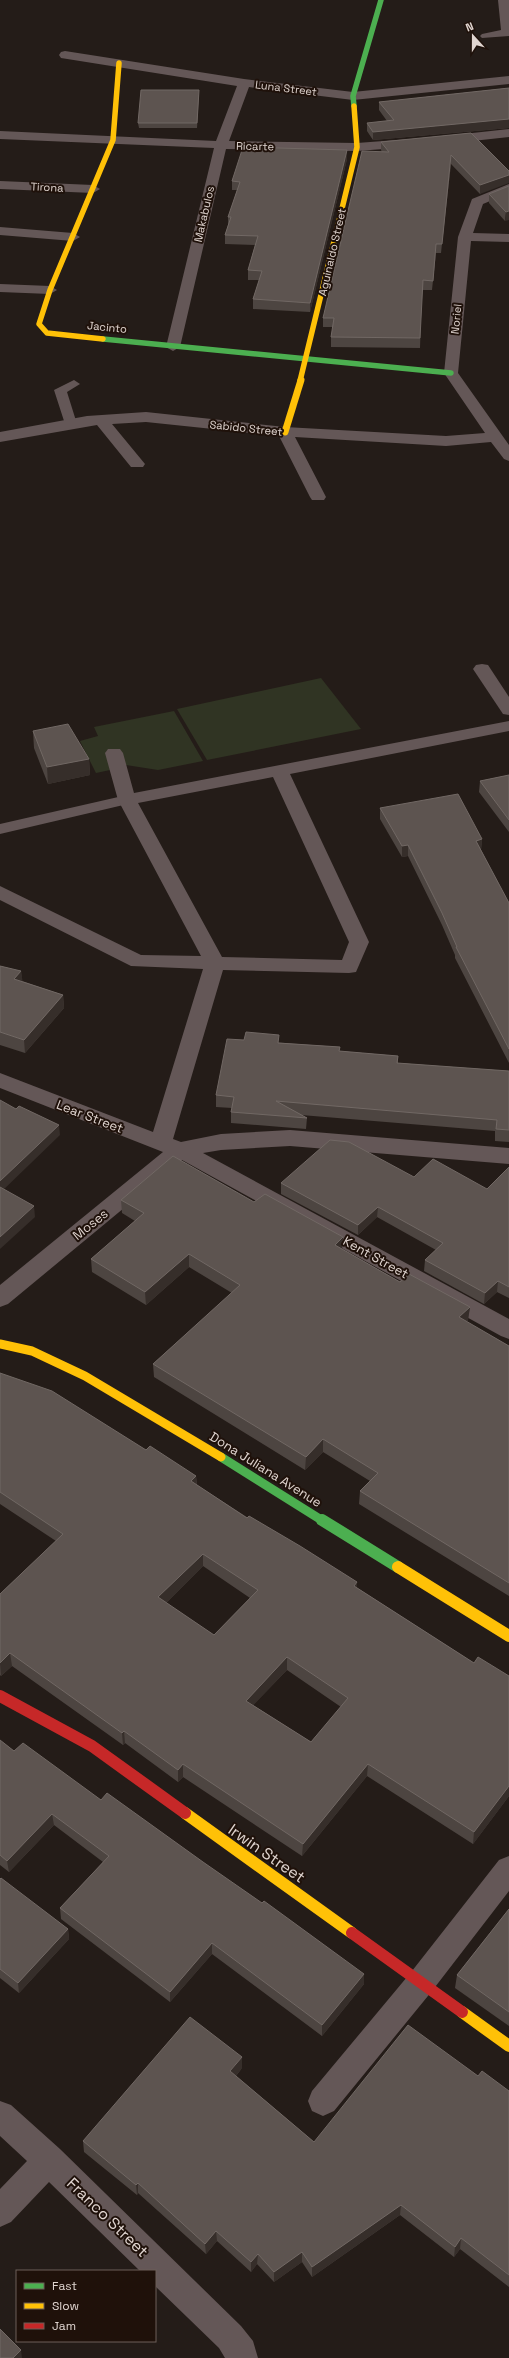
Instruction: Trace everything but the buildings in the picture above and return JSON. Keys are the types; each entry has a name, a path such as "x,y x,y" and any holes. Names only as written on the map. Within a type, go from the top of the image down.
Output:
{"street":[{"name":"Aguinaldo Street","path":"285,432 307,359 357,147 354,96 381,0"},
{"path":"486,36 508,32 504,0"},
{"name":"Luna Street","path":"65,55 244,83 354,96 509,80"},
{"name":"Jacinto","path":"119,63 113,140 50,290 39,324 47,333 173,347 451,373"},
{"name":"Makabulos","path":"173,347 221,145 244,83"},
{"name":"Ricarte","path":"0,135 221,145 357,147 426,142 509,133"},
{"name":"Tirona","path":"0,185 93,189"},
{"name":"Noriel","path":"451,373 465,237 477,202 509,188"},
{"path":"0,231 73,237"},
{"path":"465,237 509,238"},
{"path":"0,288 50,290"},
{"path":"451,373 494,437 509,456"},
{"name":"Sabido Street","path":"0,438 71,424 146,417 285,432 446,441 494,437"},
{"path":"101,420 137,464"},
{"path":"285,432 318,497"},
{"path":"482,669 509,710"},
{"path":"126,800 509,726"},
{"path":"114,753 126,800 215,963 171,1146 290,1138 509,1156"},
{"path":"0,892 138,961 349,967 359,942 279,771"},
{"name":"Lear Street","path":"0,1080 86,1115 171,1146"},
{"name":"Moses","path":"0,1298 171,1146"},
{"name":"Kent Street","path":"171,1146 509,1330"},
{"name":"Dona Juliana Avenue","path":"0,1344 32,1352 85,1376 197,1442 509,1636"},
{"name":"Irwin Street","path":"0,1696 92,1746 422,1981 509,2046"},
{"path":"323,2101 422,1981 509,1870"},
{"name":"Franco Street","path":"0,2116 49,2160 230,2337 241,2353 242,2358"},
{"path":"0,2211 49,2160"}],"lane":[{"path":"71,424 60,390 74,384"},
{"path":"0,829 126,800"}],"green space":[{"path":"321,678 361,729 207,760 177,709"},
{"path":"174,711 203,761 158,770 126,765 116,749 106,751 110,770 96,773 80,741 98,736 94,727"}],"traffic: fast":[{"path":"354,106 353,96 381,0"},
{"path":"103,339 451,373"},
{"path":"221,1457 398,1567"}],"traffic: slow":[{"path":"103,339 47,333 39,324 50,290 113,140 119,63"},
{"path":"285,432 307,359 357,147 354,106"},
{"path":"0,1344 32,1351 85,1376 221,1457"},
{"path":"398,1567 509,1636"},
{"path":"185,1813 352,1933"},
{"path":"462,2012 509,2046"}],"traffic: jam":[{"path":"0,1696 92,1746 185,1813"},
{"path":"352,1933 462,2012"}]}
